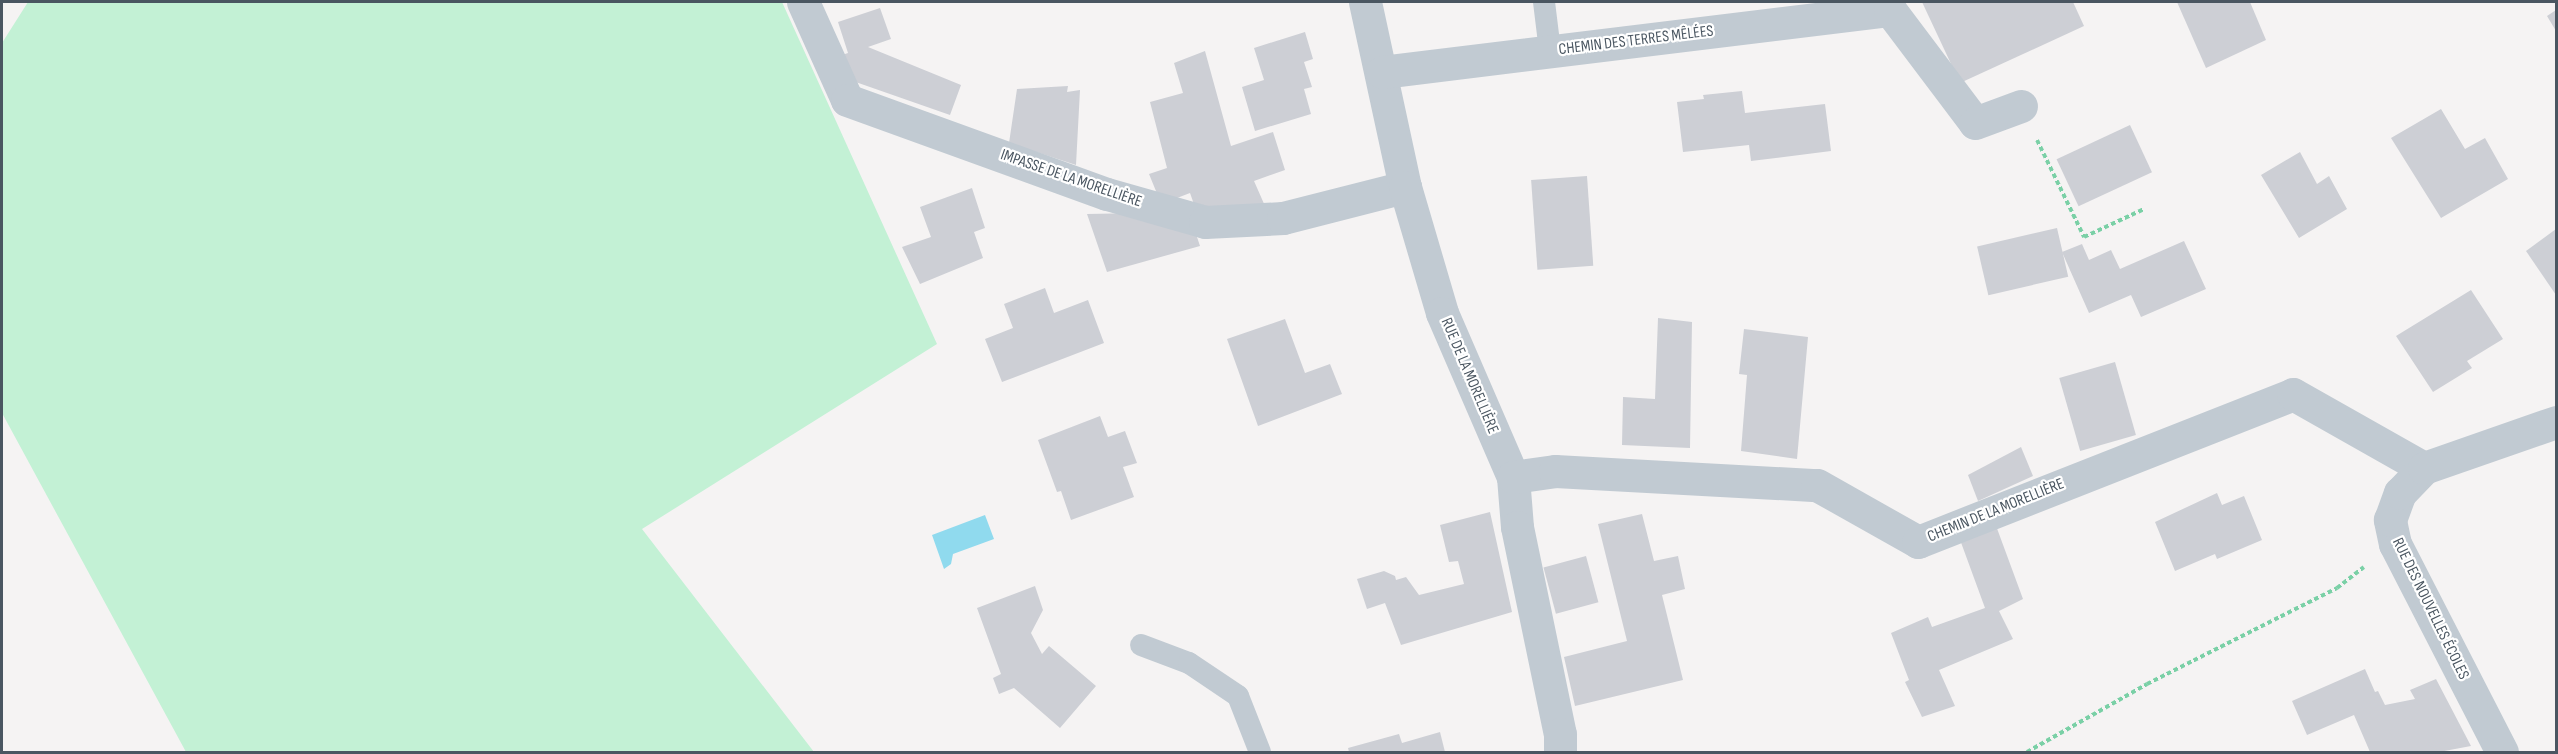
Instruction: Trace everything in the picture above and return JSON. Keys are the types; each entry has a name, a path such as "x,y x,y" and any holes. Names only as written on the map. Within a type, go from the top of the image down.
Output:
{"street":[{"name":"IMPASSE DE LA MORELLIÈRE","path":"802,2 847,100 1107,194 1205,222 1283,218 1405,187"},
{"name":"RUE DE LA MORELLIÈRE","path":"1365,2 1382,72 1405,187 1442,313 1512,477 1517,527 1560,734 1560,753"},
{"name":"CHEMIN DES TERRES MÊLÉES","path":"1382,72 1891,5 1975,123 2022,106"},
{"name":"CHEMIN DE LA MORELLIÈRE","path":"1512,477 1556,471 1816,485 1918,542 2292,394 2424,468"},
{"path":"2424,468 2556,422"},
{"name":"RUE DES NOUVELLES ÉCOLES","path":"2424,468 2400,493 2390,520 2395,544 2502,753"}],"lane":[{"path":"1544,2 1550,51"},
{"path":"1141,645 1189,663 1238,696 1260,753"}],"path":[{"path":"2022,106 2084,237 2144,209"},
{"path":"2026,753 2147,684 2337,588 2395,544"}],"green space":[{"path":"28,2 782,2 937,344 642,529 814,752 186,752 2,413 2,43"}],"water":[{"path":"985,515 994,539 953,554 951,564 944,569 932,535"}],"building":[{"path":"1922,2 2073,2 2084,26 1960,83"},
{"path":"2177,2 2250,2 2266,40 2206,68"},
{"path":"880,8 891,39 868,47 961,85 950,115 847,79 842,55 848,53 838,22"},
{"path":"2556,10 2556,31 2547,16"},
{"path":"1305,32 1313,59 1304,62 1312,87 1304,89 1311,114 1255,131 1242,87 1264,80 1254,48"},
{"path":"1205,51 1231,146 1273,132 1285,170 1254,181 1265,206 1196,210 1190,193 1177,198 1158,196 1149,174 1167,168 1150,102 1183,93 1174,63"},
{"path":"1068,86 1067,92 1080,90 1076,165 1009,143 1017,89"},
{"path":"1742,91 1745,113 1825,104 1831,151 1751,161 1749,145 1683,152 1677,102 1704,99 1703,95"},
{"path":"2441,109 2465,149 2485,138 2508,179 2441,218 2391,138"},
{"path":"2130,125 2152,172 2079,206 2057,159"},
{"path":"2300,152 2317,184 2329,176 2347,209 2299,238 2261,175"},
{"path":"1587,176 1593,266 1537,270 1531,180"},
{"path":"972,188 985,228 974,232 983,258 920,284 902,247 931,237 920,207"},
{"path":"1139,213 1195,231 1200,246 1107,272 1087,214"},
{"path":"2057,228 2068,277 1988,295 1977,246"},
{"path":"2556,229 2556,295 2526,251"},
{"path":"2184,241 2206,289 2141,317 2131,295 2089,313 2062,252 2082,244 2089,260 2111,250 2120,269"},
{"path":"1045,288 1054,313 1088,300 1104,343 1002,382 985,339 1013,328 1004,304"},
{"path":"2471,290 2503,339 2467,361 2472,368 2433,392 2396,336"},
{"path":"1658,318 1692,322 1690,448 1622,445 1623,397 1655,399"},
{"path":"1285,319 1305,373 1330,364 1342,394 1258,426 1227,339"},
{"path":"1744,329 1808,337 1797,459 1741,451 1747,375 1739,374"},
{"path":"2115,362 2136,435 2080,451 2059,378"},
{"path":"1100,416 1108,437 1125,431 1137,463 1123,467 1134,497 1071,520 1061,491 1057,492 1038,440"},
{"path":"2021,447 2033,476 1978,501 1968,475"},
{"path":"2217,493 2222,505 2244,496 2262,540 2217,559 2215,554 2175,571 2155,522"},
{"path":"1490,512 1512,612 1401,645 1385,603 1367,609 1357,579 1384,571 1395,576 1396,580 1406,577 1419,595 1464,584 1458,561 1449,562 1440,525"},
{"path":"1642,514 1654,561 1678,556 1685,589 1662,595 1683,680 1575,706 1564,657 1627,641 1598,524"},
{"path":"1995,523 2023,599 1999,611 2013,639 1939,670 1955,706 1922,717 1905,682 1909,680 1891,633 1928,617 1932,627 1985,608 1959,537"},
{"path":"1586,556 1598,602 1556,614 1543,567"},
{"path":"1035,586 1043,610 1031,633 1042,654 1049,646 1096,686 1060,728 1014,688 999,694 993,678 1001,674 977,608"},
{"path":"2365,669 2375,692 2378,691 2385,705 2415,699 2410,690 2436,679 2471,746 2439,752 2370,752 2354,715 2307,735 2292,701"},
{"path":"1440,732 1445,752 1349,752 1348,748 1399,734 1402,743"}]}
